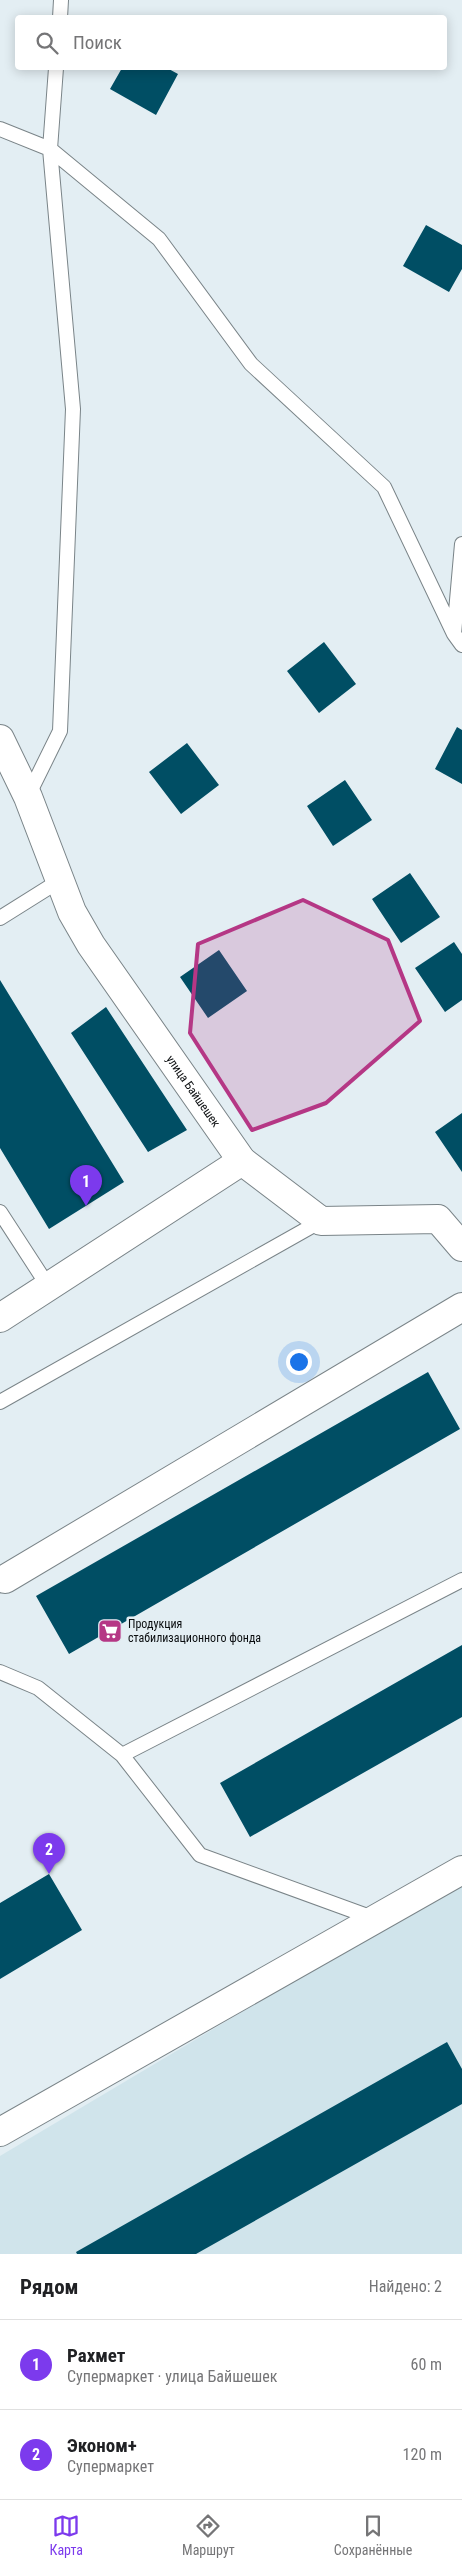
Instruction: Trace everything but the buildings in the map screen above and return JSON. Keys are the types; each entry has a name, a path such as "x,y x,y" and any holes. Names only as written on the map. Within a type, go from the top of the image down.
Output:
{"street":[{"name":"улица Байшешек","path":"0,739 28,797 58,882 72,912 91,945 242,1161 321,1221"},
{"path":"0,1318 242,1161"},
{"path":"321,1221 438,1219 462,1247"},
{"path":"5,1579 462,1307"},
{"path":"0,2132 373,1918 462,1870"}],"lane":[{"path":"60,15 61,0"},
{"path":"28,797 60,731 72,409 50,149 56,70"},
{"path":"0,129 50,149 159,239 251,364 384,487 458,639"},
{"path":"458,639 462,544"},
{"path":"0,918 58,882"},
{"path":"0,1212 48,1286"},
{"path":"0,1402 321,1221"},
{"path":"122,1755 462,1580"},
{"path":"0,1672 38,1688 122,1755 200,1855 373,1918"}],"highlighted area":[{"path":"303,900 388,940 420,1021 326,1103 252,1130 190,1033 198,944"}],"shaded area":[{"path":"462,1881 462,2254 0,2254 0,2156"}],"place":[{"name":"Рахмет","path":"86,1206"},
{"name":"Продукция стабилизационного фонда","path":"110,1631"},
{"name":"Эконом+","path":"49,1874"}]}
